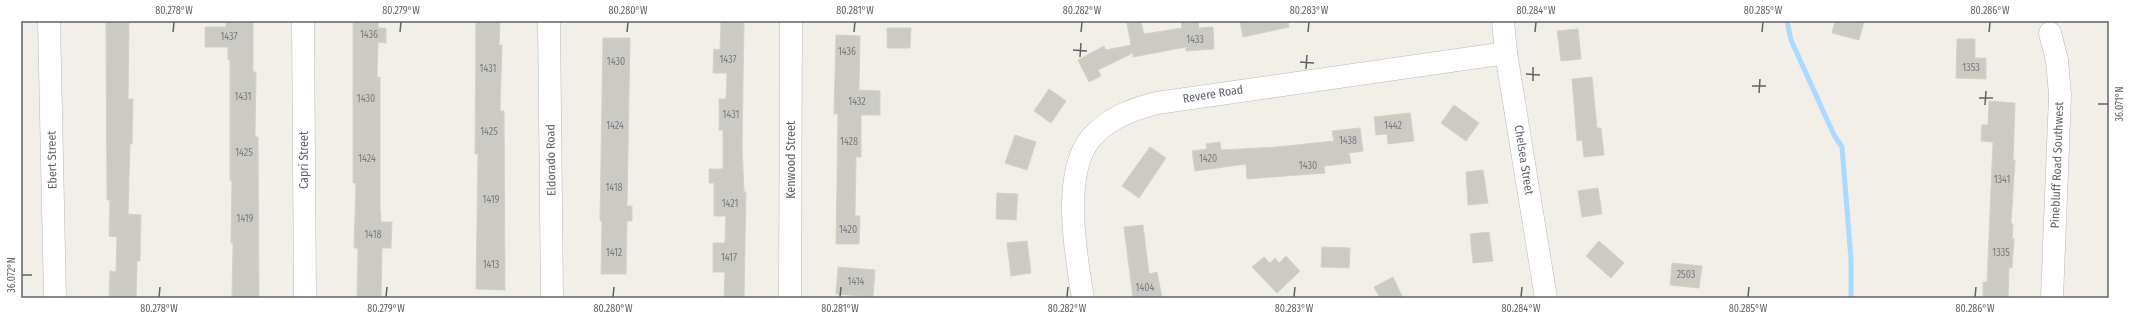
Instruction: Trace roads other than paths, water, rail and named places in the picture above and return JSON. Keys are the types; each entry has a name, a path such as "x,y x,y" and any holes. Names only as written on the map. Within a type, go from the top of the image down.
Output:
{"street":[{"name":"Ebert Street","path":"49,21 55,298"},
{"name":"Capri Street","path":"303,21 305,298"},
{"name":"Eldorado Road","path":"549,21 552,298"},
{"name":"Kenwood Street","path":"790,298 791,21"},
{"name":"Chelsea Street","path":"1503,21 1506,53 1546,298"},
{"name":"Pinebluff Road Southwest","path":"2050,33 2057,60 2060,95 2052,298"},
{"name":"Revere Road","path":"1083,298 1073,228 1073,198 1078,167 1083,152 1090,139 1101,128 1121,115 1134,109 1157,103 1506,53"}],"waterway":[{"path":"1787,21 1791,40 1834,135 1842,147 1851,259 1851,298"}]}
